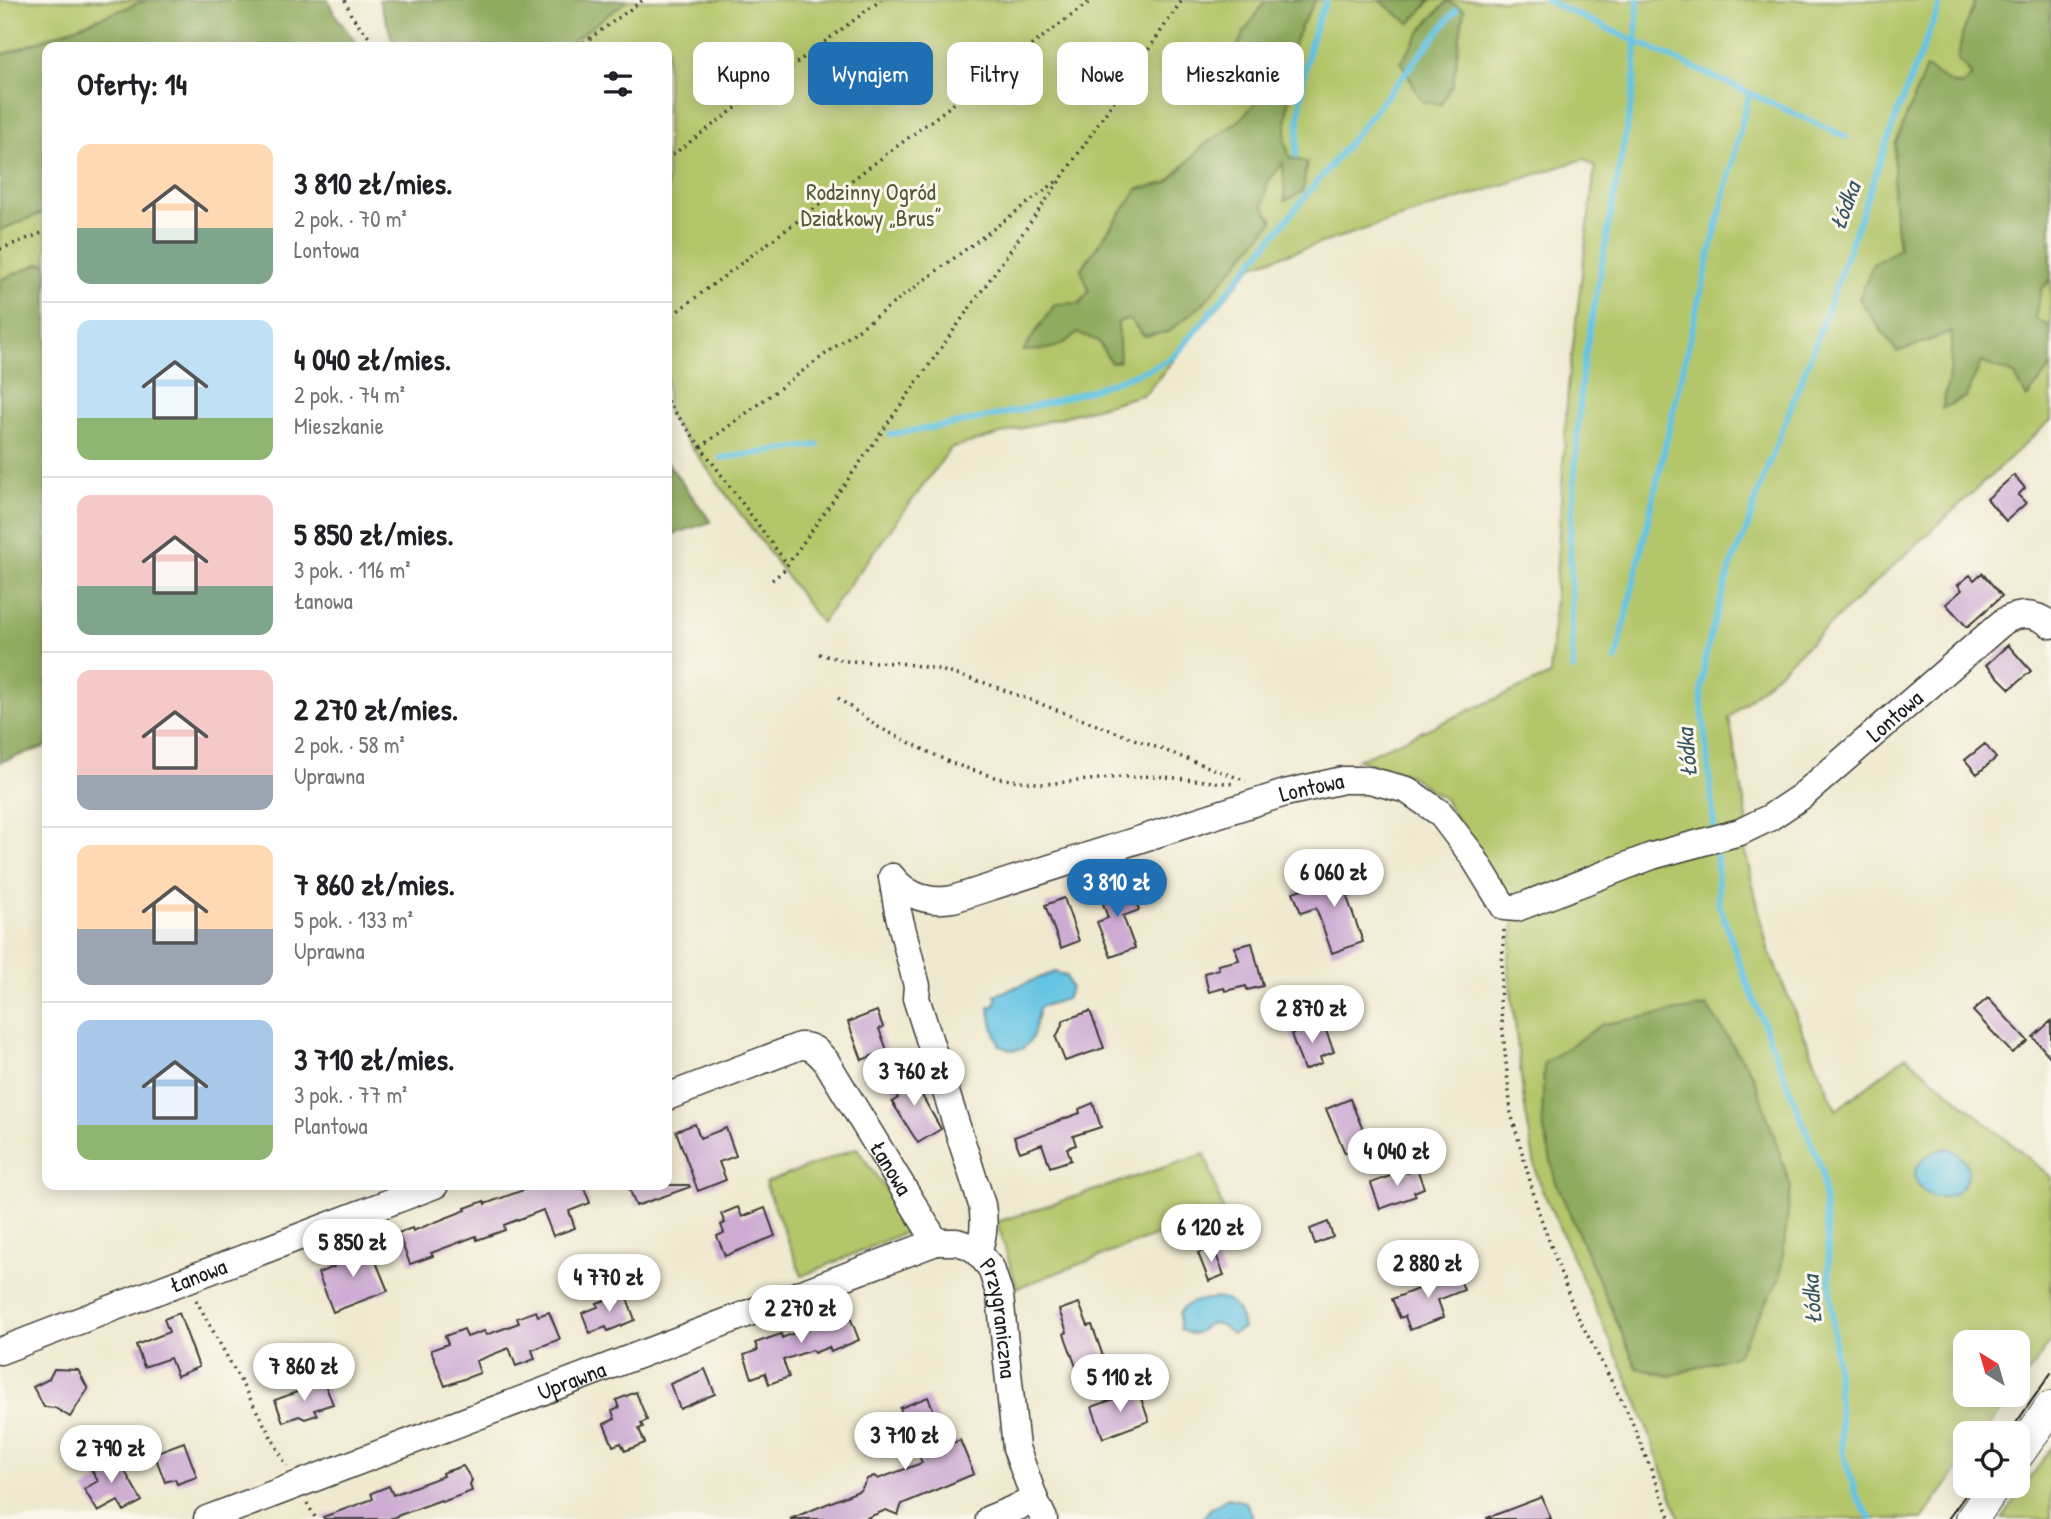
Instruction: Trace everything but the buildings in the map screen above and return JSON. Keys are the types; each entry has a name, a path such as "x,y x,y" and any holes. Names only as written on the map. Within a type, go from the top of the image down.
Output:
{"main road":[{"path":"2030,1437 2051,1407"},
{"path":"1972,1519 1987,1498"}],"street":[{"name":"Lontowa","path":"892,877 917,897 953,900 1285,793 1343,780 1369,780 1407,790 1440,813 1472,855 1504,907 1517,908 1652,856 1740,832 1769,818 1802,796 2004,621 2012,617 2034,615 2051,625"},
{"name":"Przygraniczna","path":"892,877 917,986 916,998 982,1205 985,1222 978,1252 991,1268 1000,1296 1016,1448 1040,1510"},
{"name":"Łanowa","path":"672,1095 807,1045 826,1061 936,1242"},
{"name":"Łanowa","path":"0,1351 422,1190"},
{"path":"936,1242 957,1242 978,1252"},
{"name":"Uprawna","path":"207,1519 936,1242"},
{"path":"989,1519 1040,1510"}],"path":[{"path":"345,0 351,15 373,42"},
{"path":"585,42 643,0"},
{"path":"672,155 881,0"},
{"path":"672,315 1092,0"},
{"path":"772,580 783,571 1061,179 1179,1"},
{"path":"701,447 1061,179"},
{"path":"0,249 42,233"},
{"path":"672,408 787,564"},
{"path":"819,654 847,661 900,663 937,668 1051,706 1257,786 1285,793"},
{"path":"838,698 876,726 951,763 998,778 1044,785 1156,776 1245,785"},
{"path":"1504,907 1500,1001 1511,1113 1539,1213 1574,1309 1629,1415 1671,1519"},
{"path":"185,1280 316,1519"}],"green space":[{"path":"0,0 147,0 0,56"},
{"path":"147,0 328,0 355,42 42,42 42,213 0,230 0,56"},
{"path":"379,0 628,0 571,42 393,42"},
{"name":"Rodzinny Ogród Działkowy „Brus”","path":"628,0 2051,0 2051,420 1729,718 1747,817 1745,851 1768,949 1836,1110 1906,1056 2051,1177 2051,1341 2030,1370 2030,1330 1953,1330 1953,1407 2003,1407 1993,1421 1953,1421 1953,1476 1922,1519 1680,1519 1638,1403 1537,1178 1524,1102 1508,964 1514,924 1491,874 1444,799 1409,775 1357,760 1550,675 1568,387 1595,167 1584,159 1253,265 1145,394 951,448 821,623 672,421 672,42 570,42","holes":["1601,1283 1670,1376 1637,1368"]},
{"path":"1266,0 1316,0 1295,42 1240,42"},
{"path":"1379,0 1431,0 1410,24"},
{"path":"1976,0 2049,0 2051,3 2051,279 2041,290 2035,318 2051,327 2051,366 2027,398 2014,374 1981,362 1966,397 1942,409 1950,373 1952,332 1897,352 1859,299 1873,264 1899,249 1893,195 1895,145 1926,68 1951,83 1962,86 1972,75 1958,60 1962,35"},
{"path":"1448,1 1464,10 1453,83 1441,104 1422,102 1401,61 1426,24"},
{"path":"1253,105 1288,105 1285,141 1290,158 1307,162 1303,191 1285,201 1283,163 1268,182 1263,205 1273,221 1202,305 1168,332 1144,336 1129,319 1118,322 1120,361 1111,363 1098,341 1078,333 1052,348 1023,351 1055,304 1080,303 1089,291 1081,269 1138,189 1167,183 1203,146 1241,119"},
{"path":"42,213 42,263 0,280 0,230"},
{"path":"42,263 42,748 0,762 0,280"},
{"path":"672,469 711,522 672,534"},
{"path":"1707,1006 1754,1077 1791,1187 1780,1278 1737,1355 1670,1376 1637,1368 1555,1180 1542,1120 1544,1063 1603,1024"},
{"path":"857,1148 907,1221 906,1232 802,1276 765,1183"},
{"path":"1205,1154 1223,1210 1017,1288 997,1222"},
{"path":"2051,1448 2051,1519 2002,1519 2016,1498 2030,1498 2030,1478"}],"water":[{"path":"1055,972 1066,976 1071,988 1066,999 1040,1007 1033,1034 1022,1049 1010,1050 1000,1046 989,1007 994,1006 997,999 995,995"},
{"path":"1947,1148 1961,1156 1967,1166 1967,1177 1953,1194 1931,1196 1916,1181 1917,1167 1926,1157"},
{"path":"1216,1298 1235,1307 1243,1328 1232,1334 1220,1325 1212,1323 1193,1334 1180,1329 1179,1313 1186,1305"},
{"path":"1228,1498 1246,1502 1252,1519 1202,1519 1211,1508"}],"waterway":[{"path":"1296,155 1301,95 1308,56 1312,37 1327,0"},
{"path":"1545,0 1846,137"},
{"path":"1573,669 1570,539 1582,373 1634,88 1638,0"},
{"name":"Łódka","path":"1715,834 1701,695 1705,658 1715,619 1732,563 1816,342 1898,111 1942,0"},
{"path":"890,434 950,425 1038,406 1152,368 1171,358 1456,10"},
{"path":"1616,660 1749,94"},
{"path":"721,458 818,445"},
{"name":"Łódka","path":"1716,845 1719,904 1739,962 1822,1170 1842,1448 1856,1496 1871,1519"}],"tram line":[{"path":"2017,1421 2051,1373"},
{"path":"1948,1519 1963,1498"}]}
